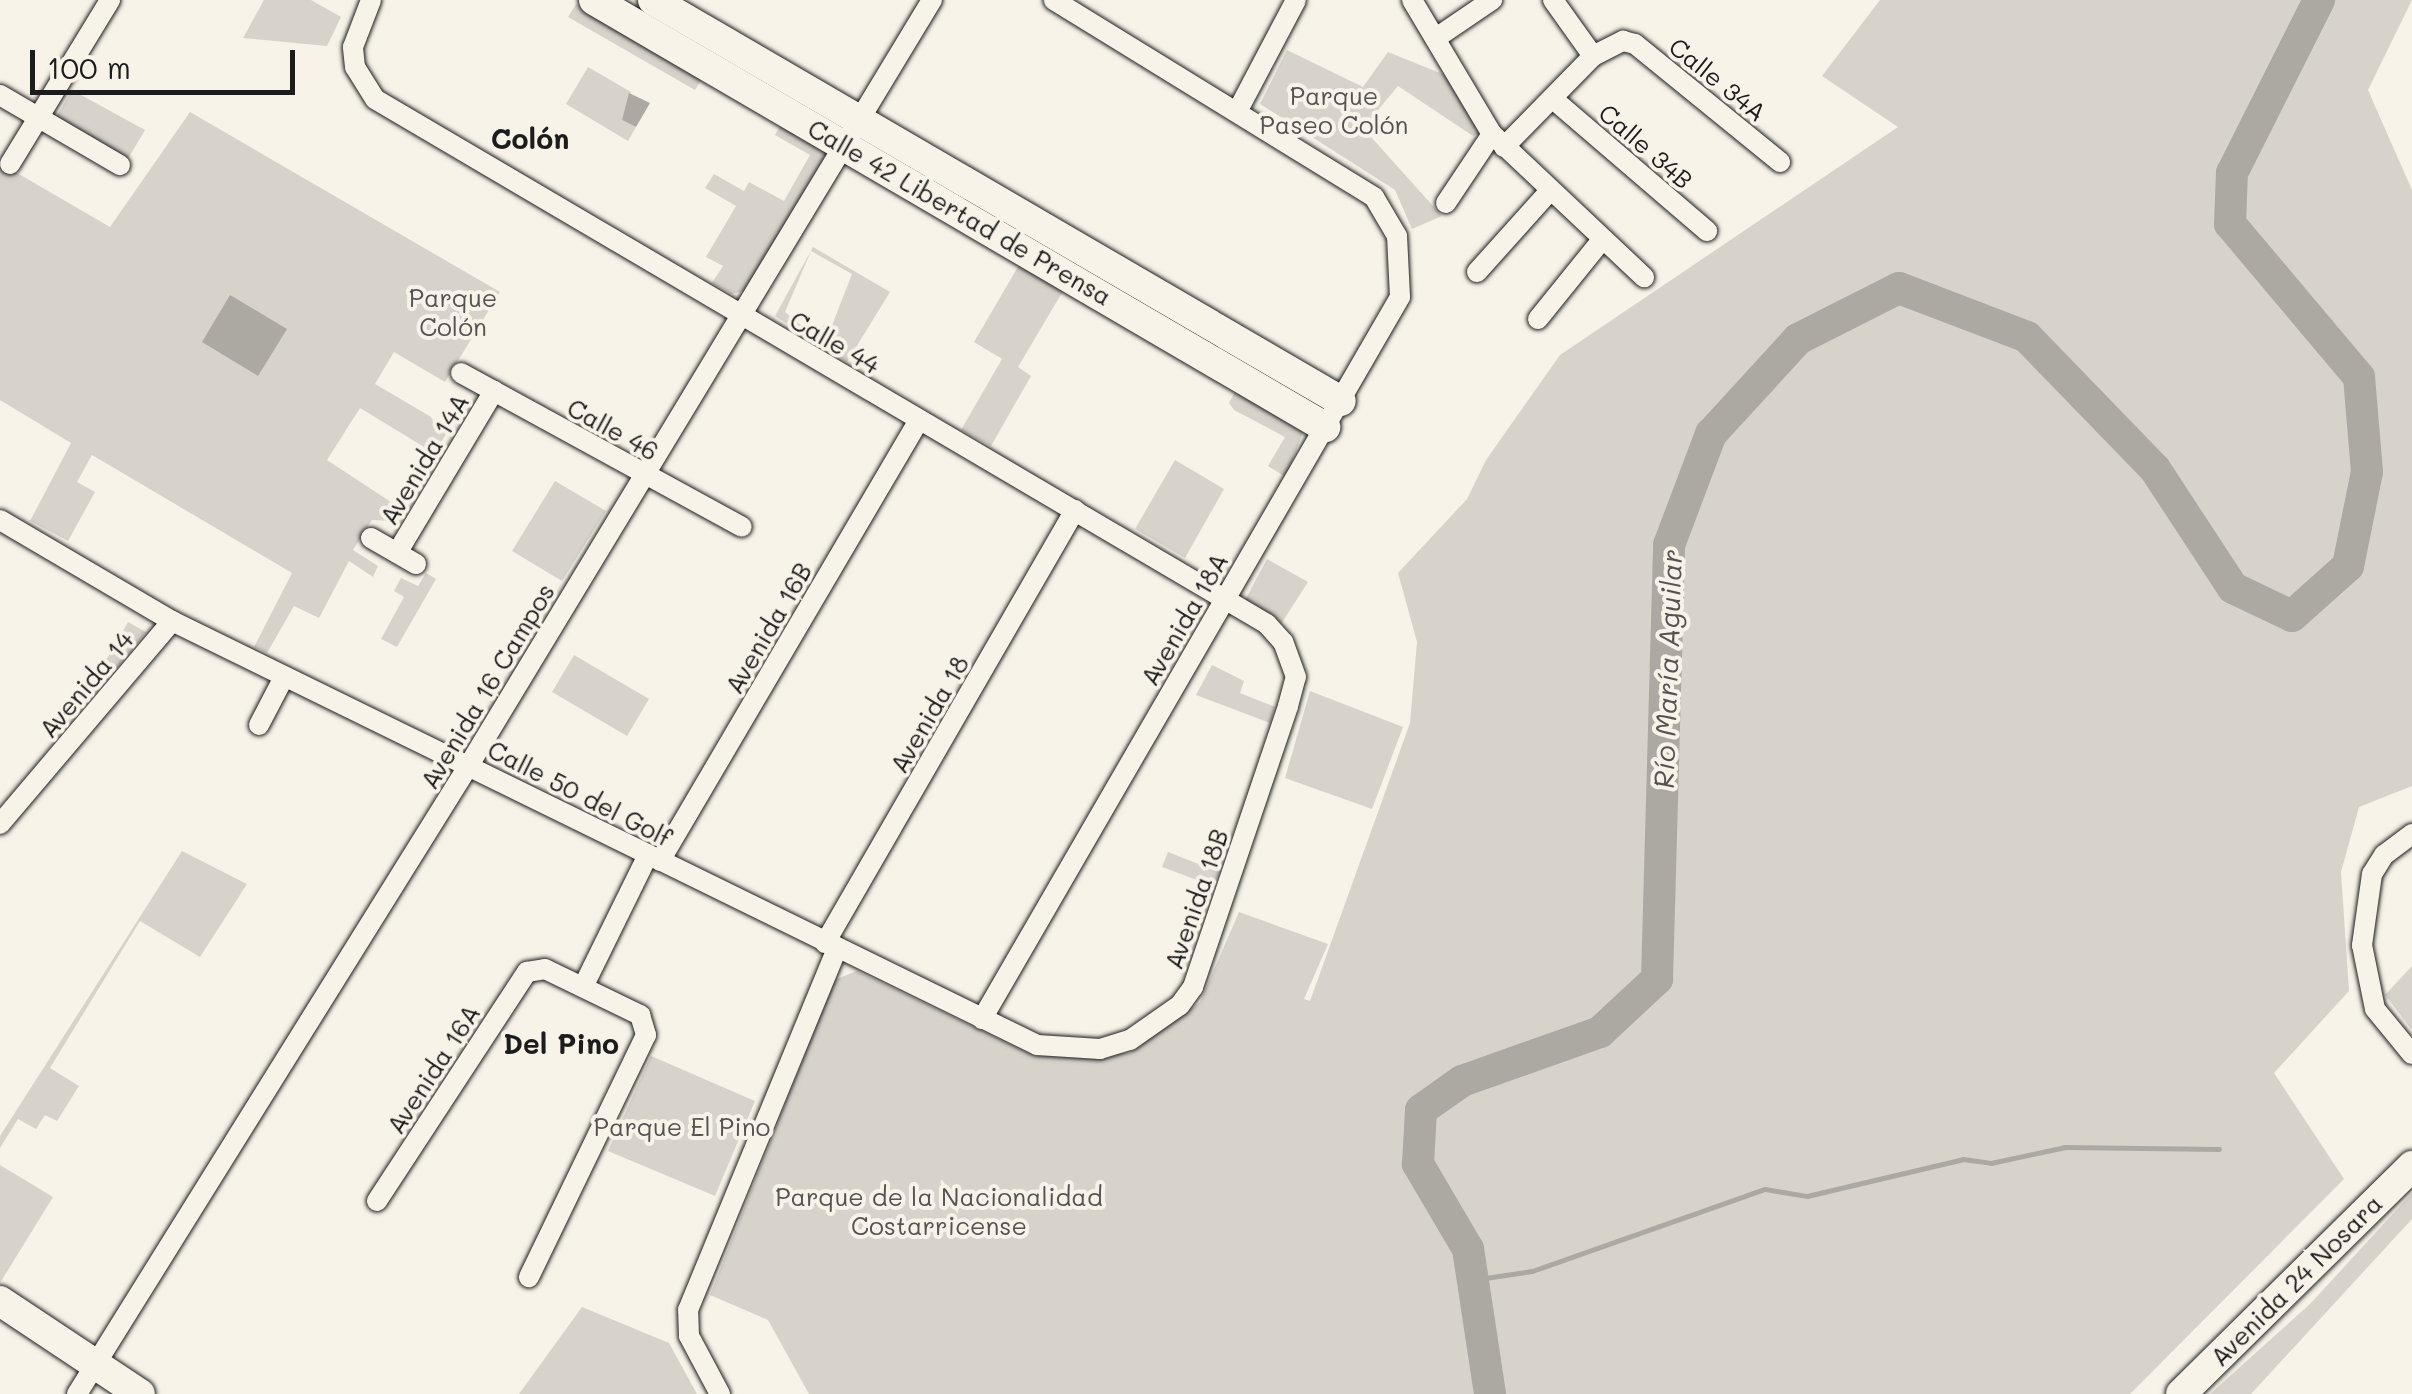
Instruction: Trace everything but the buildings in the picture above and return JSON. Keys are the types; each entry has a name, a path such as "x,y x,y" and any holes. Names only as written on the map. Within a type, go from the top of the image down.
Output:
{"main road":[{"name":"Calle 42 Libertad de Prensa","path":"594,0 853,131"},
{"name":"Calle 42 Libertad de Prensa","path":"653,0 853,131 1333,414"},
{"name":"Avenida 24 Nosara","path":"2181,1394 2412,1166"},
{"path":"0,1300 140,1394"}],"street":[{"path":"10,164 110,0"},
{"name":"Calle 44","path":"371,0 356,36 355,67 375,99 1267,624 1292,657"},
{"name":"Avenida 16 Campos","path":"76,1394 469,765 932,0"},
{"path":"1054,0 1238,110 1296,0"},
{"path":"1412,0 1498,140 1548,193 1644,277"},
{"path":"1436,38 1492,0"},
{"path":"1446,203 1498,140 1553,99 1593,56 1553,0"},
{"name":"Calle 34A","path":"1593,56 1623,41 1635,44 1780,162"},
{"path":"0,95 120,166"},
{"name":"Calle 34B","path":"1553,99 1707,231"},
{"name":"Avenida 18A","path":"982,1020 1400,297 1397,236 1374,197 1238,110"},
{"path":"1477,272 1548,193"},
{"path":"1538,319 1602,241"},
{"name":"Calle 46","path":"461,372 742,528"},
{"name":"Avenida 14A","path":"371,538 406,558 494,391"},
{"name":"Avenida 16B","path":"584,987 654,858 919,420"},
{"name":"Avenida 18","path":"720,1394 687,1323 692,1294 831,946 1076,510"},
{"name":"Calle 50 del Golf","path":"0,520 172,621 982,1020"},
{"name":"Avenida 14","path":"0,824 172,621"},
{"name":"Avenida 18B","path":"982,1020 1037,1044 1100,1048 1142,1034 1180,1006 1193,987 1288,706 1296,677 1292,657"},
{"path":"258,725 284,677"},
{"path":"2412,834 2384,855 2366,894 2362,945 2375,1009 2412,1054"},
{"name":"Avenida 16A","path":"377,1202 522,977 535,968 584,987"},
{"path":"528,1278 647,1028 640,1015 584,987"}],"green space":[{"path":"264,0 311,0 341,17 327,46 243,38"},
{"name":"Parque de la Nacionalidad Costarricense","path":"1880,0 2412,0 2368,90 2412,190 2412,786 2359,807 2341,872 2349,991 2274,1073 2344,1179 2130,1394 809,1394 768,1320 710,1295 834,980 857,971 1034,1056 1130,1053 1200,1002 1239,912 1328,944 1304,999 1310,1001 1410,723 1417,642 1398,573 1467,499 1486,460 1560,355 1898,127 1822,76"},
{"path":"576,4 704,75 695,90 568,17"},
{"name":"Parque Paseo Colón","path":"1287,50 1363,87 1388,52 1445,75 1480,132 1473,136 1398,86 1363,128 1442,216 1412,229 1395,190 1260,104"},
{"path":"588,67 631,92 622,120 636,127 628,141 566,104"},
{"path":"72,90 145,130 126,162 55,119"},
{"name":"Parque Colón","path":"190,112 500,292 445,382 394,352 375,384 450,428 434,453 360,408 327,460 400,508 391,521 372,520 353,550 378,566 373,577 349,561 319,618 294,606 267,653 254,647 292,573 92,455 77,482 95,492 68,541 30,521 71,443 0,400 0,163 110,227"},
{"path":"784,119 828,151 745,291 732,294 712,283 723,266 706,257 736,206 705,188 714,174 744,191 749,182 784,201 810,155 775,135"},
{"path":"813,247 890,292 847,362 775,316","holes":["811,251 852,274 831,328 823,325 816,338 785,312"]},
{"path":"1019,265 1063,291 1018,367 1031,376 991,446 961,430 1002,359 974,342"},
{"path":"1235,392 1303,432 1286,477 1268,466 1285,437 1234,410 1229,403"},
{"path":"1175,460 1224,489 1185,558 1135,529"},
{"path":"555,481 606,511 562,581 512,551"},
{"path":"1267,559 1308,582 1281,624 1244,602"},
{"path":"426,573 436,579 397,647 381,639 404,597 394,591 401,578 418,586"},
{"path":"128,622 146,632 106,680 97,676"},
{"path":"574,655 649,699 627,736 552,692"},
{"path":"1212,665 1244,681 1240,693 1275,707 1270,723 1196,695"},
{"path":"1310,691 1403,727 1372,809 1285,778"},
{"path":"182,851 247,884 200,957 140,921 50,1068 79,1086 57,1121 45,1115 36,1129 18,1119 0,1148 0,1136"},
{"path":"1168,852 1219,872 1213,886 1162,867"},
{"path":"2412,966 2412,1030 2385,995"},
{"name":"Parque El Pino","path":"651,1056 755,1101 715,1196 608,1151"},
{"path":"0,1165 53,1197 0,1283"},
{"path":"2412,1193 2412,1219 2251,1394 2210,1394 2310,1304"},
{"path":"582,1307 669,1343 697,1394 519,1394"}],"shaded area":[{"path":"629,93 650,103 636,127 622,120"},
{"path":"230,295 287,329 258,376 202,342"}],"waterway":[{"name":"Río María Aguilar","path":"1490,1394 1468,1249 1418,1164 1421,1110 1462,1081 1600,1032 1657,979 1669,545 1711,434 1798,339 1899,288 2027,337 2155,469 2233,588 2292,616 2348,566 2367,472 2359,377 2230,224 2232,173 2319,0"},
{"path":"1472,1280 1532,1271 1765,1189 1807,1196 1963,1159 1991,1163 2065,1147 2219,1149"}],"district":[{"name":"Colón","path":"530,138"},
{"name":"Del Pino","path":"561,1043"}]}
